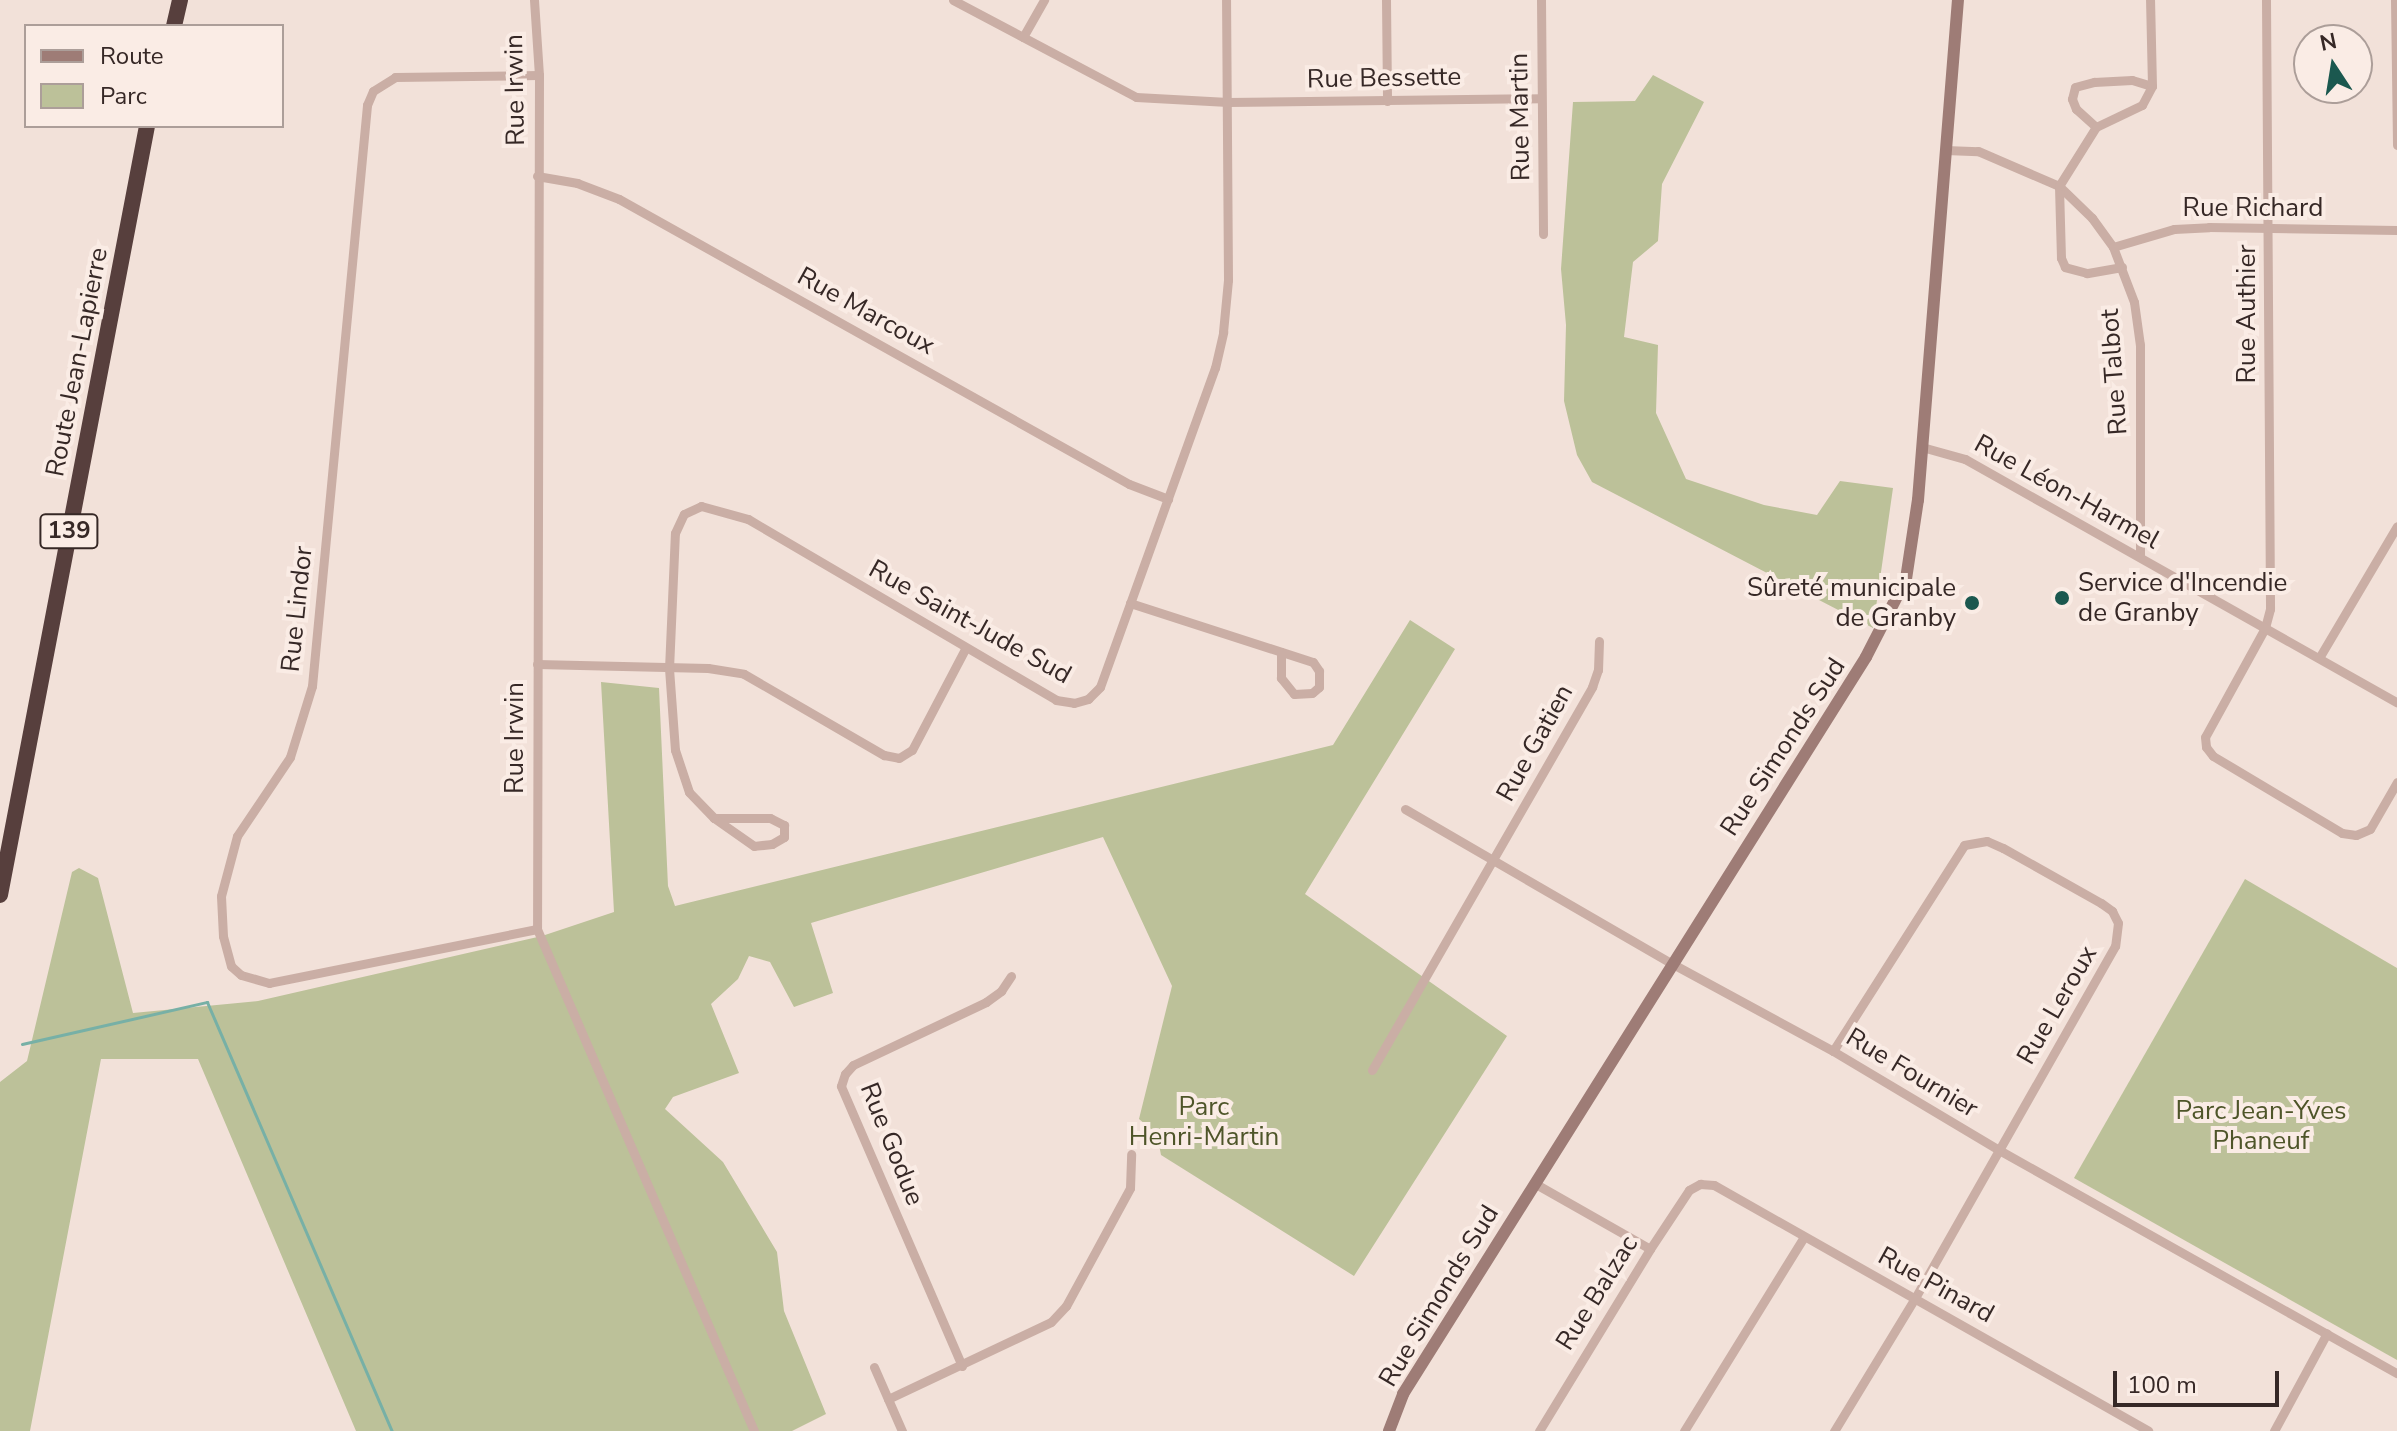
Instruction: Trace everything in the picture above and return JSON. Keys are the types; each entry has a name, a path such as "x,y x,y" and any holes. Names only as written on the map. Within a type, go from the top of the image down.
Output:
{"highway":[{"path":"165,24 169,0"},
{"path":"174,24 180,0"},
{"name":"Route Jean-Lapierre","path":"0,895 148,128"}],"street":[{"name":"Rue Irwin","path":"534,0 539,75 537,929 754,1431"},
{"name":"Rue Bessette","path":"953,0 1136,97 1228,102 1541,98"},
{"path":"1023,37 1044,0"},
{"name":"Rue Saint-Jude Sud","path":"714,818 770,818 784,825 784,837 772,844 754,846 714,818 689,792 675,750 669,669 675,533 684,514 701,506 748,519 1056,700 1074,703 1088,699 1100,687 1215,368 1223,332 1228,280 1226,0"},
{"path":"1386,0 1387,101"},
{"name":"Rue Martin","path":"1541,0 1543,234"},
{"name":"Rue Simonds Sud","path":"1389,1431 1403,1394 1894,609 1906,579 1922,447 1958,0"},
{"path":"2122,267 2087,273 2065,267 2061,258 2059,186 2096,127 2142,105 2152,86 2150,0"},
{"name":"Rue Authier","path":"2265,628 2270,609 2266,0"},
{"path":"2395,0 2397,145"},
{"name":"Rue Lindor","path":"537,929 269,983 241,975 231,966 223,936 221,896 237,836 252,818 290,757 312,686 367,105 373,91 395,77 539,75"},
{"path":"2096,127 2076,109 2072,99 2075,87 2132,80 2152,86"},
{"name":"Rue Talbot","path":"1945,150 1978,151 2059,186 2092,218 2113,247 2134,302 2140,345 2140,557"},
{"name":"Rue Marcoux","path":"537,176 577,183 619,199 1129,484 1168,499"},
{"name":"Rue Richard","path":"2113,247 2174,229 2397,230"},
{"name":"Rue Léon-Harmel","path":"1922,447 1965,459 2397,702"},
{"path":"2319,658 2397,526"},
{"path":"1130,603 1281,652 1317,666 1319,687 1312,693 1294,694 1281,678 1281,652"},
{"path":"2265,628 2205,737 2206,747 2213,756 2342,833 2356,835 2370,829 2397,782"},
{"name":"Rue Gatien","path":"1372,1070 1592,687 1598,670 1599,641"},
{"path":"537,664 708,668 744,674 884,755 899,758 912,750 965,649"},
{"name":"Rue Fournier","path":"1405,809 1671,963 1833,1051 1999,1150 2397,1373"},
{"name":"Rue Leroux","path":"1833,1051 1964,845 1987,841 2101,903 2112,911 2118,923 2115,946 1915,1298 1834,1431"},
{"name":"Rue Godue","path":"962,1366 841,1086 845,1074 853,1065 986,1002 1001,991 1011,976"},
{"path":"888,1399 1051,1322 1066,1306 1130,1188 1131,1154"},
{"path":"1534,1183 1650,1249"},
{"name":"Rue Pinard","path":"1700,1184 1714,1185 2148,1431"},
{"name":"Rue Balzac","path":"1539,1431 1650,1249 1689,1190 1700,1184"},
{"path":"1684,1431 1804,1237"},
{"path":"2274,1431 2327,1333"},
{"path":"874,1367 902,1431"}],"green space":[{"path":"1653,75 1704,102 1662,184 1658,241 1633,262 1624,337 1658,345 1656,413 1686,479 1764,505 1817,515 1840,481 1893,488 1873,628 1592,482 1577,455 1564,401 1566,325 1561,269 1573,102 1635,101"},
{"name":"Parc Henri-Martin","path":"1410,620 1455,649 1305,894 1507,1036 1354,1276 1161,1155 1157,1134 1139,1119 1172,986 1103,837 811,923 833,993 794,1007 770,962 749,956 738,979 711,1004 739,1073 673,1097 665,1109 723,1162 777,1252 784,1311 826,1414 792,1431 356,1431 198,1059 101,1059 30,1431 0,1431 0,1082 27,1061 72,872 79,868 98,878 133,1013 258,1001 542,936 614,912 601,682 659,688 668,886 675,906 1333,745"},
{"name":"Parc Jean-Yves Phaneuf","path":"2245,879 2397,968 2397,1360 2074,1178"}],"waterway":[{"path":"22,1044 207,1002 392,1431"}],"place":[{"name":"Service d'Incendie de Granby","path":"2062,598"},
{"name":"Sûreté municipale de Granby","path":"1972,603"}]}
